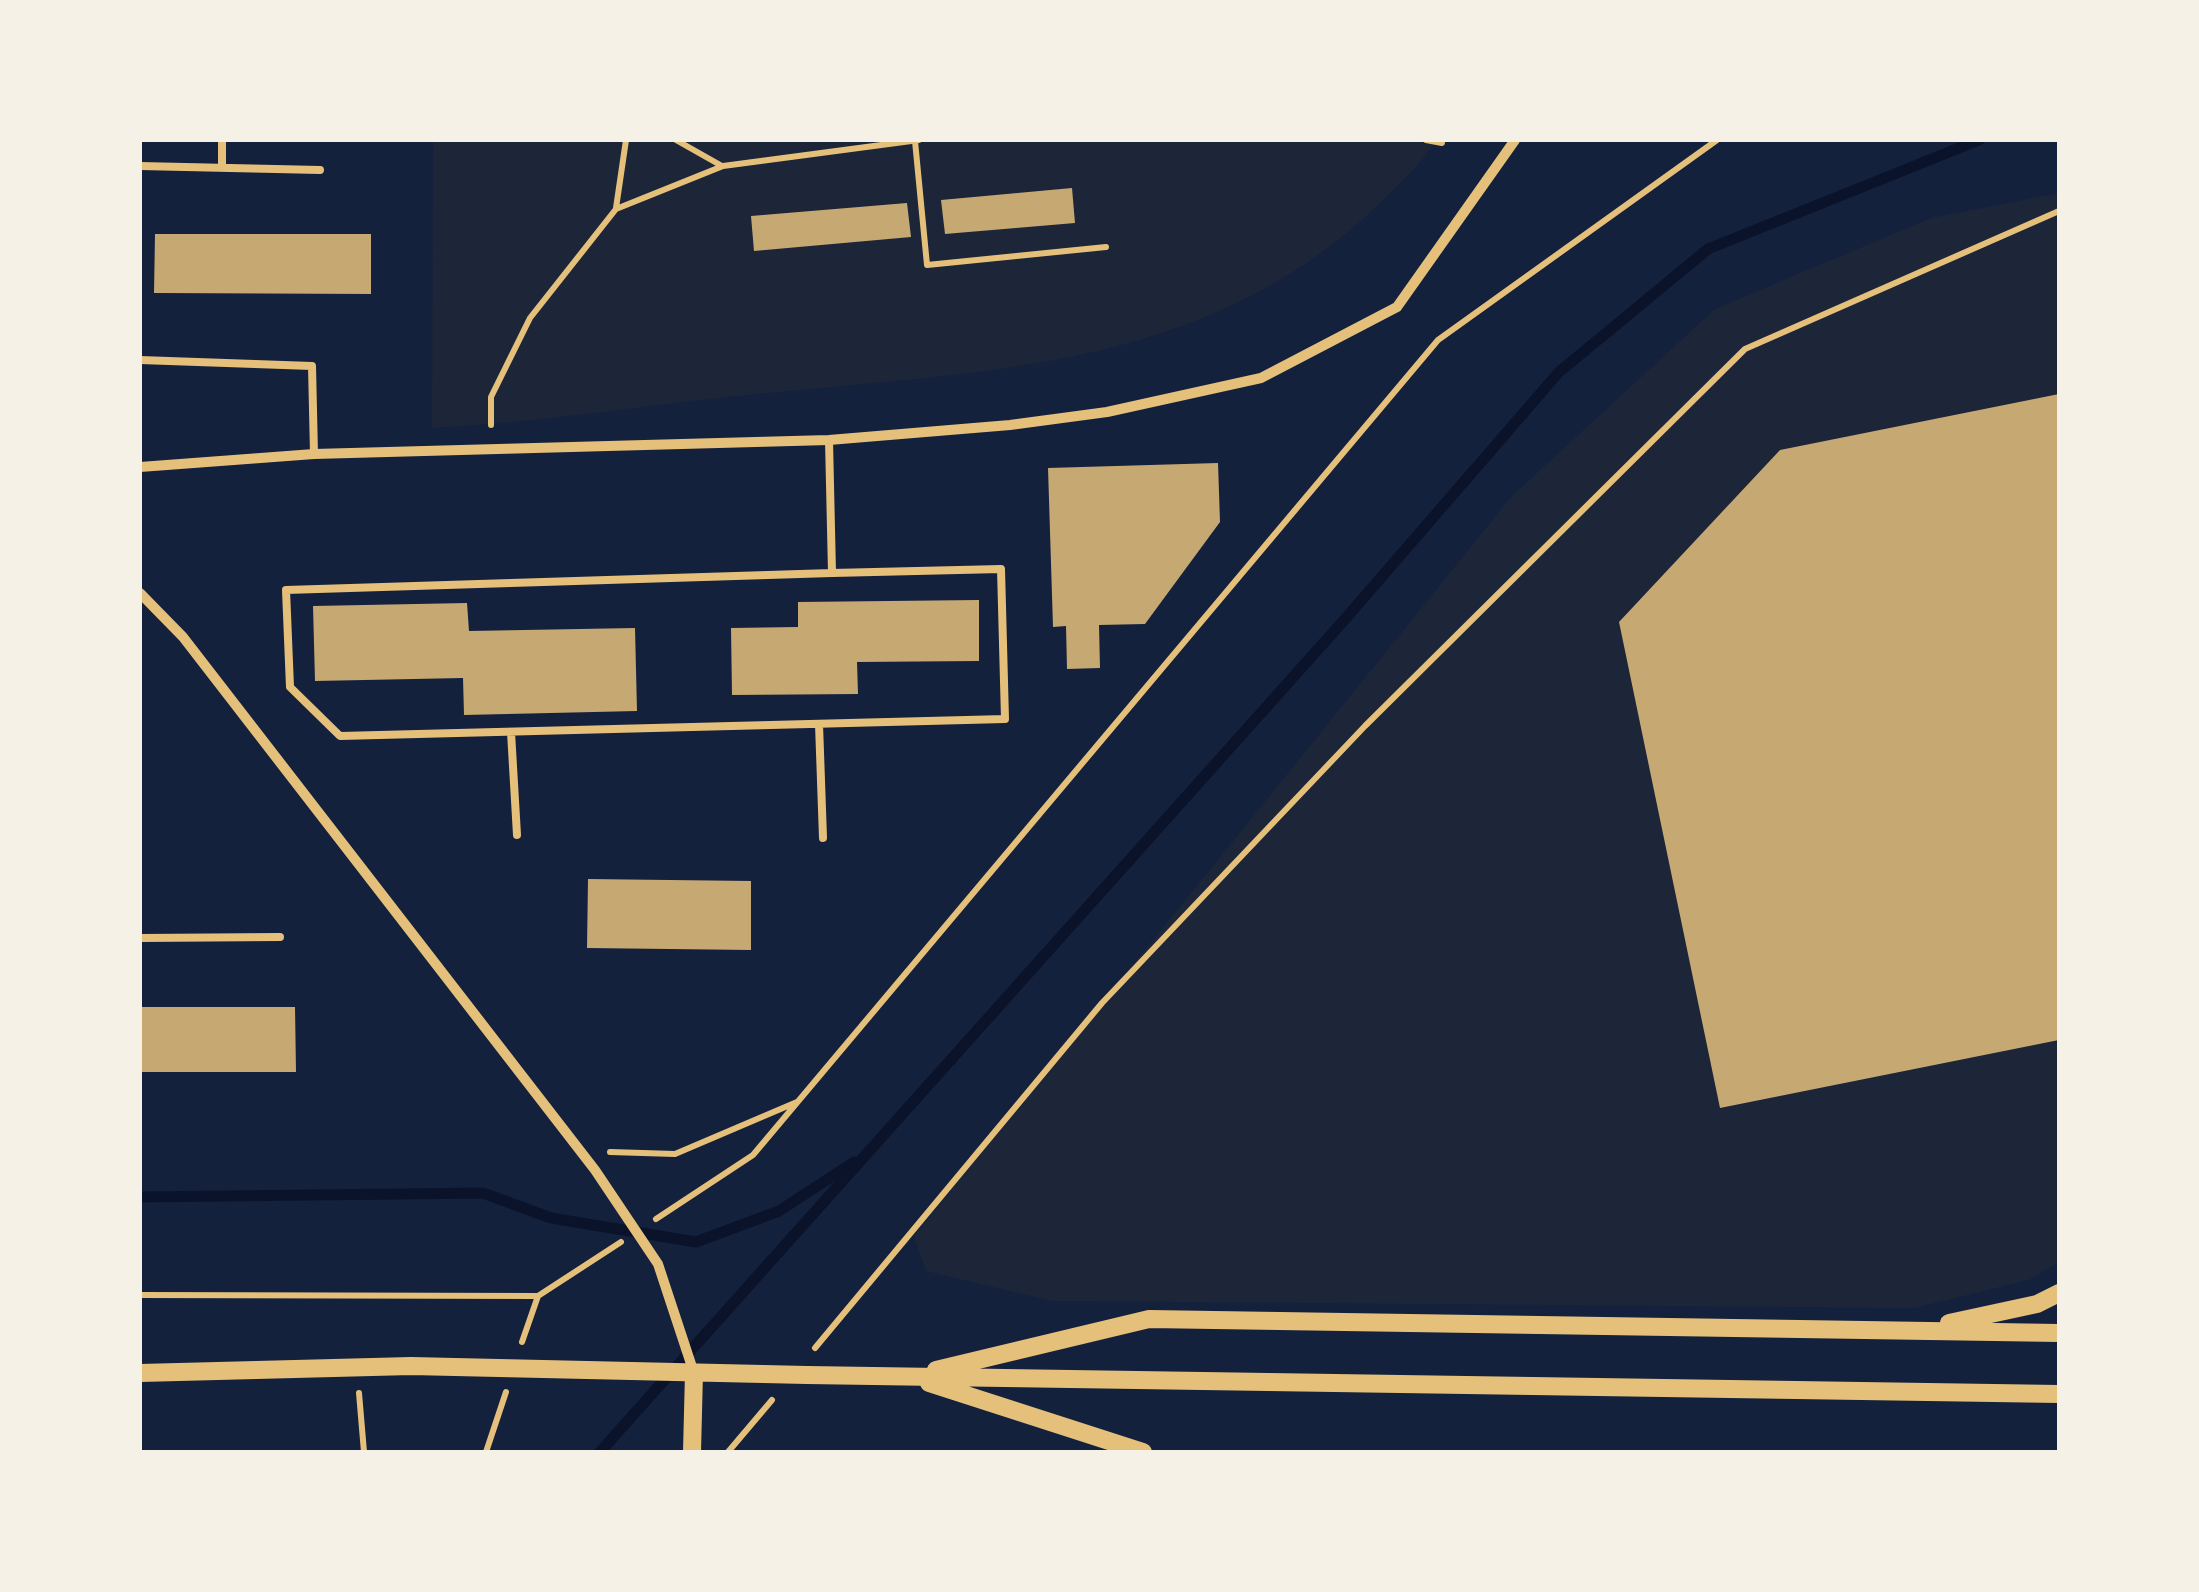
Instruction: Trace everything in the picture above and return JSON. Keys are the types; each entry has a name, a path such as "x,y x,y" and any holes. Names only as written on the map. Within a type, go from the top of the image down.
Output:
{"street":[{"path":"140,467 314,454 830,440 1010,425 1107,412 1261,378 1397,306 1515,140"},
{"path":"140,593 183,637 580,1151 658,1264 693,1373 692,1452"},
{"path":"1916,1330 2037,1304 2059,1293"},
{"path":"910,1377 1149,1319 2059,1333"},
{"path":"140,1373 411,1366 807,1376 2059,1394"},
{"path":"910,1377 1143,1452"}],"lane":[{"path":"222,140 222,168"},
{"path":"140,166 320,170"},
{"path":"140,360 312,366 314,454"},
{"path":"830,440 832,573"},
{"path":"1001,569 1006,719 819,724 340,736 290,688 286,590 1001,569"},
{"path":"819,724 824,838"},
{"path":"511,732 517,835"},
{"path":"140,938 280,937"}],"path":[{"path":"616,209 626,140"},
{"path":"676,140 723,166"},
{"path":"1426,140 1442,143"},
{"path":"753,1155 1438,340 1717,140"},
{"path":"491,451 491,397 530,318 616,209 723,166 917,141 927,265 1106,248"},
{"path":"814,1348 1102,1003 1365,726 1745,350 2059,211"},
{"path":"580,1151 675,1154 798,1101"},
{"path":"140,1296 538,1296"},
{"path":"356,1367 364,1452"},
{"path":"728,1452 778,1393"}],"shaded area":[{"path":"433,140 1437,140 1376,207 1309,261 1237,303 1163,333 1085,354 1005,368 432,428"},
{"path":"2059,193 2059,394 1781,450 1619,622 1720,1108 2059,1040 2059,1262 2029,1280 1914,1308 1052,1301 926,1271 914,1236 1512,496 1715,309 1931,218"}],"building":[{"path":"1072,188 1075,223 945,234 941,200"},
{"path":"907,203 911,237 754,251 751,216"},
{"path":"155,234 371,234 371,294 154,293"},
{"path":"2059,394 2059,1040 1720,1108 1619,622 1780,450"},
{"path":"1218,463 1220,522 1145,624 1099,625 1100,668 1067,669 1066,626 1053,627 1048,468"},
{"path":"979,600 979,661 857,662 858,694 732,695 731,628 798,627 798,602"},
{"path":"467,603 469,631 635,628 637,711 464,715 463,678 315,681 313,606"},
{"path":"588,879 751,881 751,950 587,948"},
{"path":"140,1007 295,1007 296,1072 140,1072"}],"waterway":[{"path":"600,1452 1346,618 1559,372 1708,249 1979,140"},
{"path":"140,1197 483,1193 551,1218 696,1242 779,1211 854,1162"}]}
